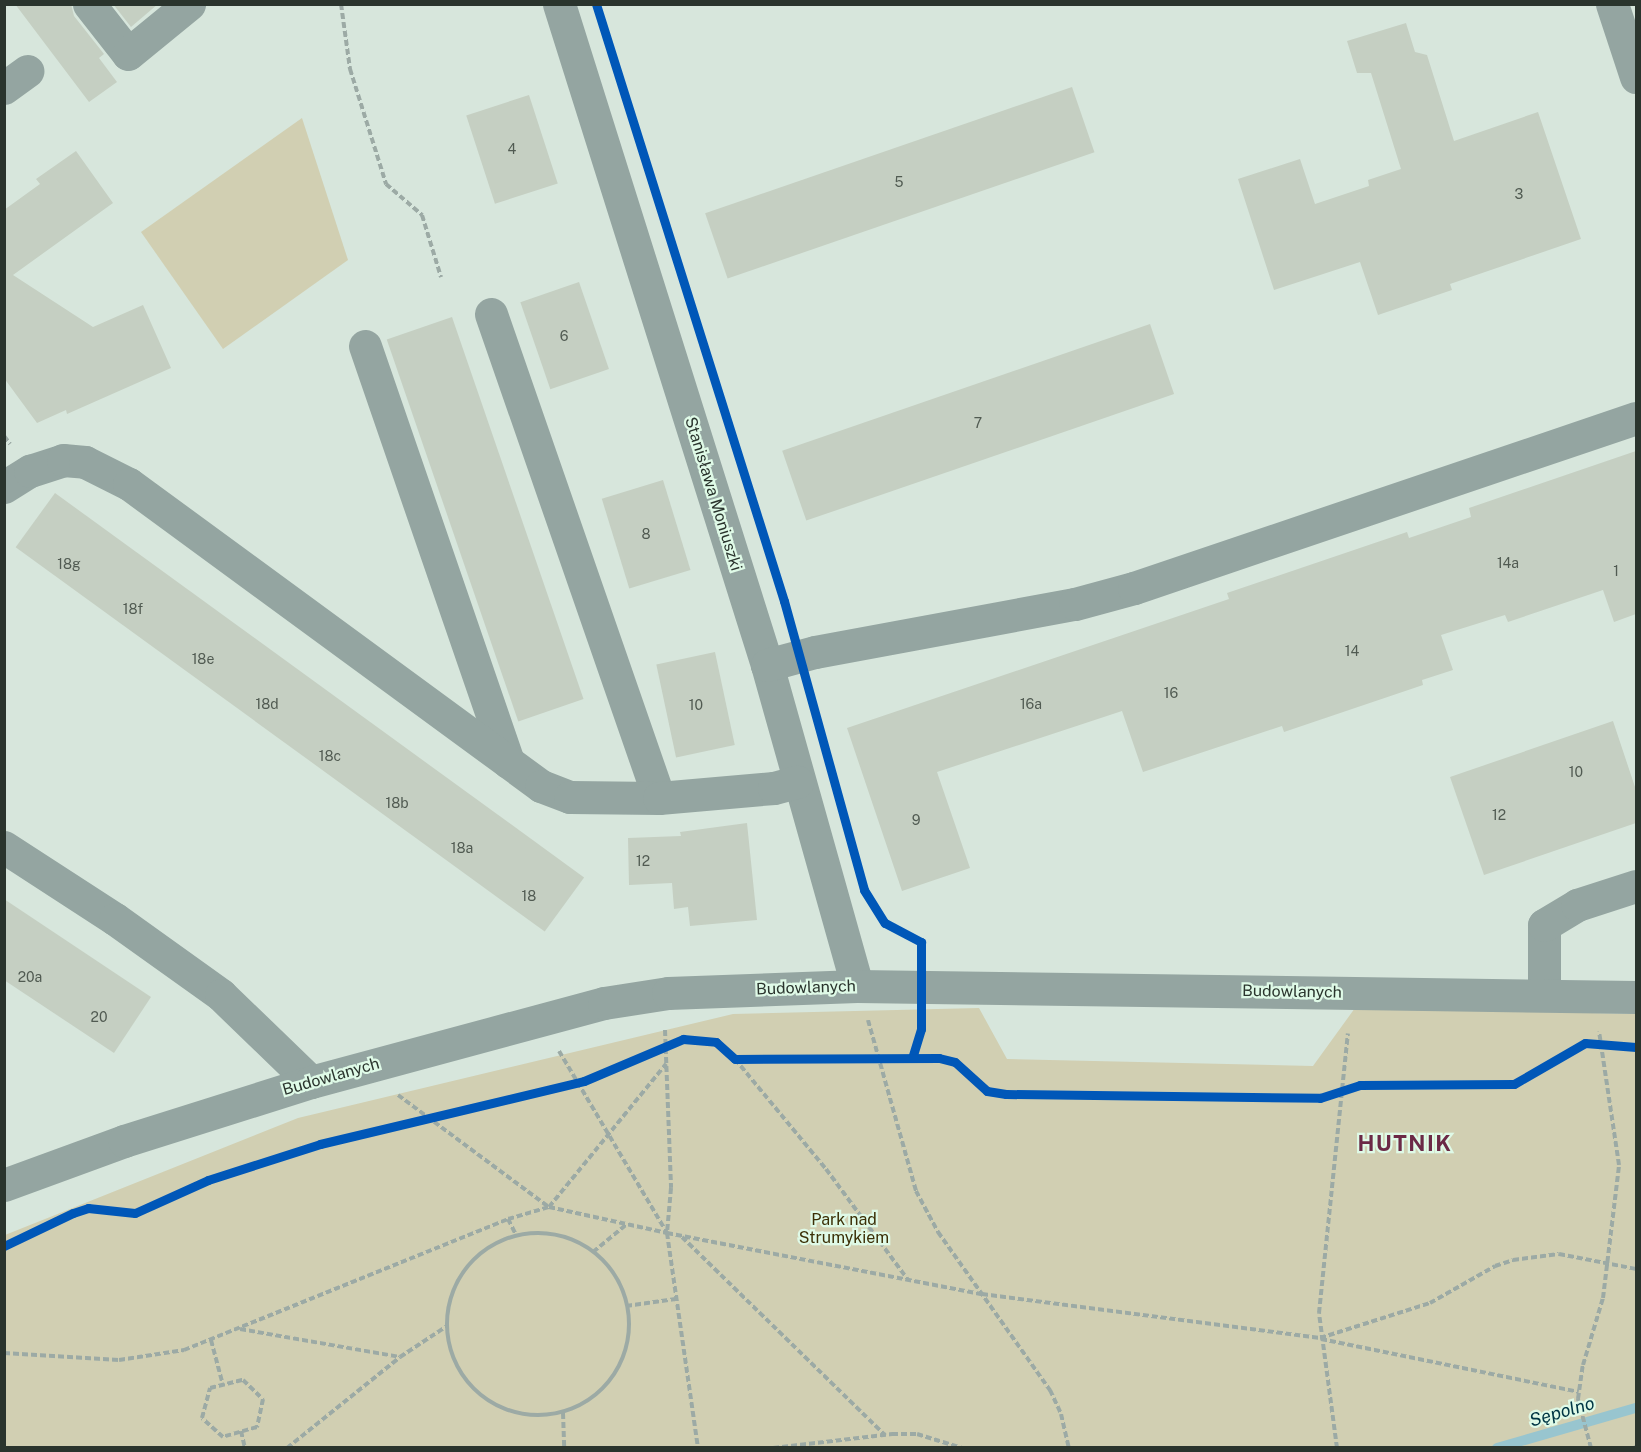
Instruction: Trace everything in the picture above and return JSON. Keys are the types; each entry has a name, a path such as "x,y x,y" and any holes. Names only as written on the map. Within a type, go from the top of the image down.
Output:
{"street":[{"path":"89,4 128,54 189,4"},
{"name":"Stanisława Moniuszki","path":"559,4 766,665 797,782 862,1000"},
{"path":"1612,4 1636,77"},
{"path":"491,314 659,798"},
{"path":"365,346 508,762"},
{"path":"766,665 815,652 1074,604 1134,588 1636,418"},
{"path":"4,488 30,471 63,460 85,462 129,484 541,786 570,797 659,798 774,788 797,782"},
{"path":"4,847 116,919 221,995 311,1082"},
{"path":"1544,995 1544,925 1576,905 1636,886"},
{"name":"Budowlanych","path":"4,1185 124,1141 311,1082 604,1003 668,993 862,1000 1544,995 1636,997"}],"path":[{"path":"341,4 350,69 386,184 422,215 441,277"},
{"path":"862,1000 916,1191 938,1232 1050,1390 1061,1414 1069,1448"},
{"path":"664,1020 671,1188 667,1233 698,1448"},
{"path":"1591,1445 1578,1399 1609,1263 1619,1153 1597,1022"},
{"path":"1337,1448 1320,1338 1319,1312 1347,1089 1348,1033"},
{"path":"1585,1043 1613,1045"},
{"path":"555,1045 610,1133 667,1233"},
{"path":"731,1056 747,1059"},
{"path":"731,1056 826,1169 908,1280"},
{"path":"866,1058 890,1058"},
{"path":"4,1353 148,1358 211,1340 508,1219 549,1207 666,1064"},
{"path":"390,1089 549,1207 681,1236 982,1294 1320,1338 1579,1392"},
{"path":"1328,1095 1347,1089"},
{"path":"411,1122 448,1114"},
{"path":"508,1219 516,1235"},
{"path":"592,1252 627,1224"},
{"path":"547,1233 576,1241 592,1252 620,1284 626,1306 627,1344 615,1373 594,1395 563,1413 514,1413 490,1403 470,1385 454,1359 447,1326 454,1287 469,1264 490,1246 516,1235 547,1233"},
{"path":"681,1236 885,1435"},
{"path":"1320,1338 1431,1303 1495,1266 1513,1260 1559,1254 1636,1269"},
{"path":"626,1306 676,1299"},
{"path":"286,1448 400,1358 447,1326"},
{"path":"239,1329 400,1358"},
{"path":"211,1340 223,1385"},
{"path":"243,1380 263,1399 257,1427 223,1437 202,1418 210,1388 223,1385 243,1380"},
{"path":"563,1413 564,1448"},
{"path":"241,1431 245,1448"},
{"path":"773,1448 885,1435 917,1434 962,1448"}],"green space":[{"path":"302,118 348,260 223,349 141,232"},
{"name":"Park nad Strumykiem","path":"979,1008 1007,1059 1313,1066 1355,1008 1636,1014 1636,1447 5,1448 5,1235 298,1118 733,1014"}],"building":[{"path":"15,4 71,4 74,16 104,54 99,58 117,82 89,102"},
{"path":"113,4 158,4 131,27"},
{"path":"1406,23 1415,52 1427,55 1454,141 1538,112 1581,239 1450,284 1452,290 1378,315 1360,262 1274,290 1238,179 1300,159 1315,204 1369,186 1368,180 1401,169 1371,73 1357,73 1347,41"},
{"path":"1072,87 1094,152 728,279 705,213"},
{"path":"529,95 558,183 495,204 466,115"},
{"path":"76,151 113,203 13,275 93,327 143,305 171,368 67,414 66,410 37,423 4,378 4,210 40,184 36,179"},
{"path":"579,282 609,369 550,389 520,302"},
{"path":"452,317 584,699 518,721 387,339"},
{"path":"1150,324 1174,394 806,521 782,451"},
{"path":"1636,451 1636,614 1614,622 1603,590 1508,622 1505,615 1441,635 1453,670 1422,680 1423,685 1284,732 1282,726 1143,772 1122,711 937,772 970,868 902,891 847,728 1229,599 1227,593 1407,532 1409,538 1471,517 1469,508"},
{"path":"663,480 690,570 629,589 602,499"},
{"path":"55,493 584,877 545,932 16,547"},
{"path":"715,652 735,745 676,757 656,664"},
{"path":"1613,721 1636,790 1636,823 1484,875 1450,777"},
{"path":"747,823 757,920 690,926 688,907 674,909 672,883 629,885 628,838 681,836 680,832"},
{"path":"4,899 151,997 114,1053 4,980"}],"waterway":[{"name":"Sępolno","path":"1497,1448 1636,1408"}],"cycle path":[{"path":"596,4 784,601 864,890 885,923 921,942 921,1029 912,1058"},
{"path":"4,1246 88,1208 135,1213 208,1180 320,1144 584,1081 683,1039 716,1042 735,1059 939,1058 955,1062 987,1091 1006,1094 1320,1098 1360,1085 1514,1084 1585,1043 1636,1047"}],"district":[{"name":"HUTNIK","path":"1405,1144"}]}
